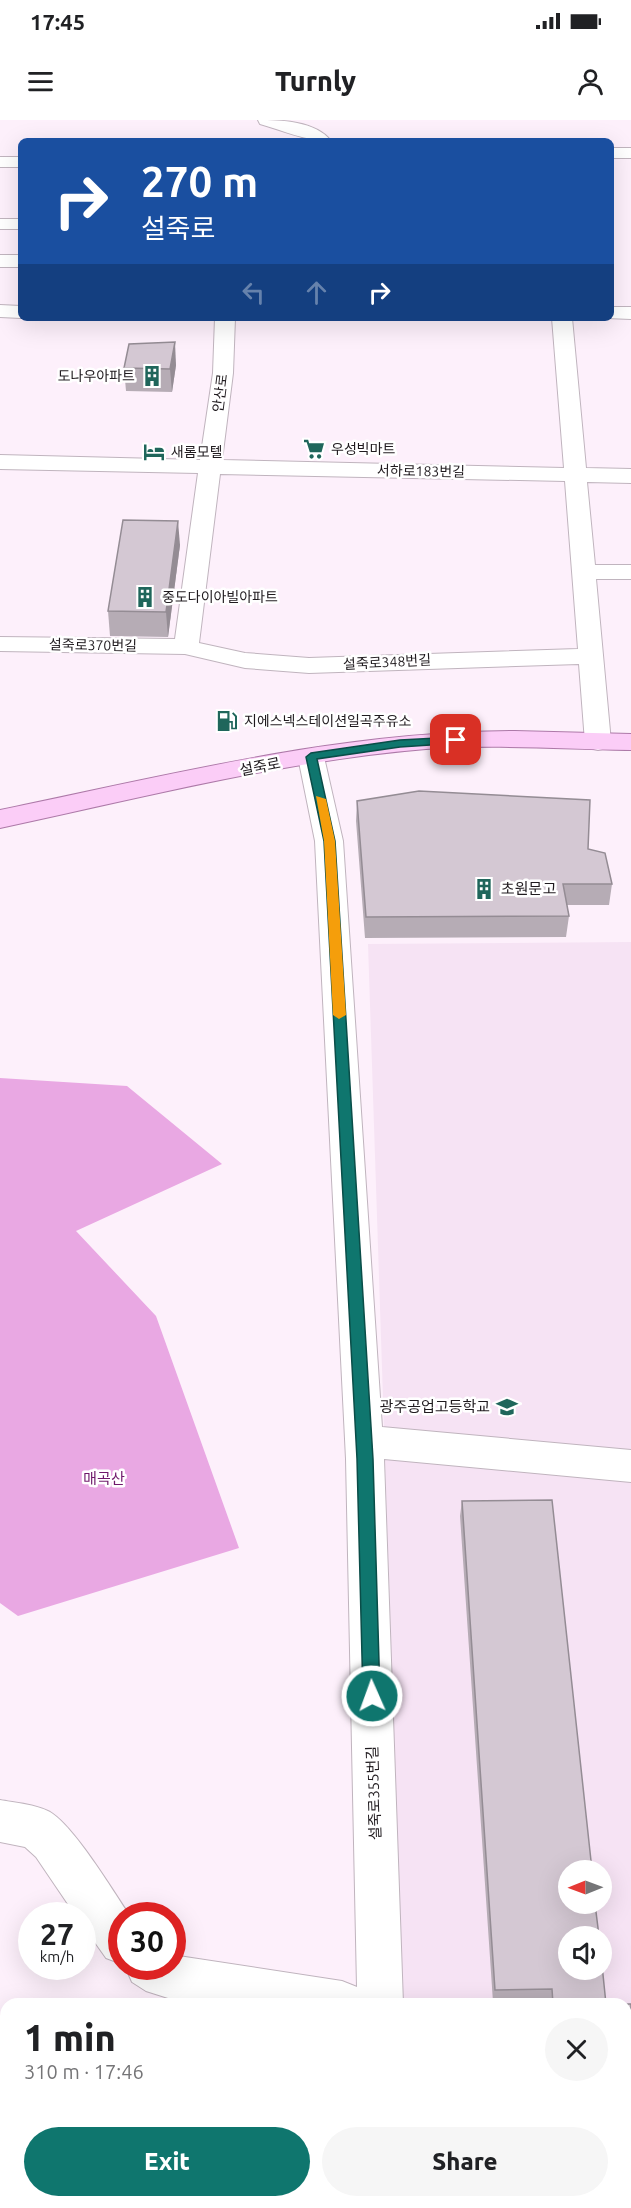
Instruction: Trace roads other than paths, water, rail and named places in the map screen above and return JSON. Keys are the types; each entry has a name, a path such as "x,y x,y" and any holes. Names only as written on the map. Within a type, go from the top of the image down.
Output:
{"main road":[{"name":"설죽로","path":"0,819 311,757 400,743 438,741 631,742"}],"street":[{"path":"266,120 301,130 317,138"},
{"path":"614,153 631,154"},
{"path":"0,162 18,162"},
{"path":"0,224 18,224"},
{"path":"0,261 18,261"},
{"path":"0,311 18,312"},
{"path":"614,313 631,313"},
{"name":"안산로","path":"211,468 223,372 225,321"},
{"path":"562,321 598,742"},
{"name":"서하로183번길","path":"0,462 631,476"},
{"path":"186,646 211,468"},
{"path":"584,572 631,572"},
{"name":"설죽로370번길","path":"0,644 186,646"},
{"name":"설죽로348번길","path":"186,646 206,654 242,661 356,666 515,656 591,656"},
{"name":"설죽로355번길","path":"311,757 329,841 364,1441 380,1998"},
{"path":"364,1441 631,1466"},
{"path":"0,1821 36,1828 51,1842 108,1922"},
{"path":"183,1980 300,1998"}],"place":[{"name":"도나우아파트","path":"152,376"},
{"name":"우성빅마트","path":"314,449"},
{"name":"새롬모텔","path":"154,452"},
{"name":"중도다이아빌아파트","path":"145,597"},
{"name":"지에스넥스테이션일곡주유소","path":"227,721"},
{"name":"초원문고","path":"484,889"},
{"name":"광주공업고등학교","path":"507,1407"}],"park label":[{"name":"매곡산","path":"104,1479"}]}
